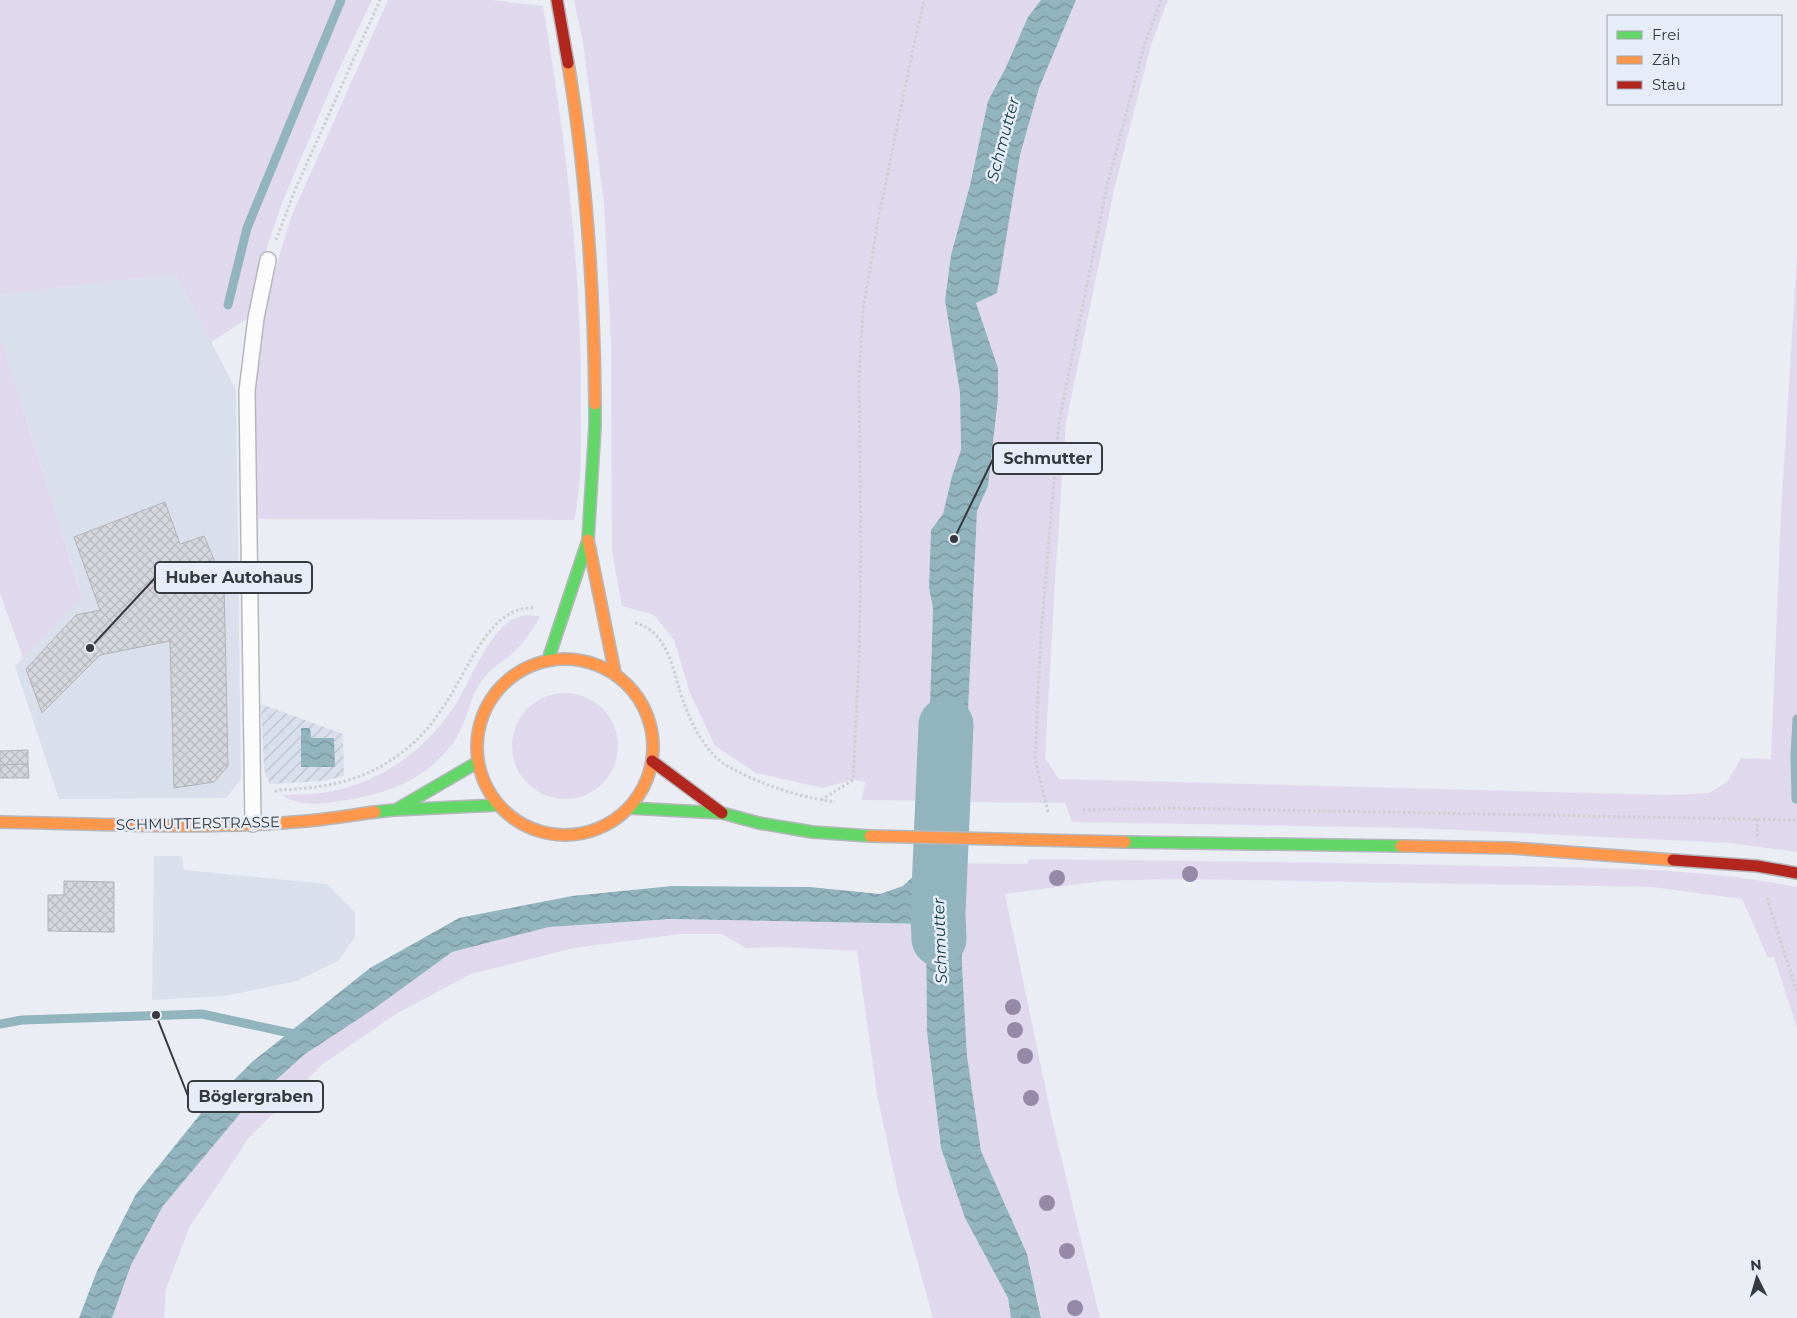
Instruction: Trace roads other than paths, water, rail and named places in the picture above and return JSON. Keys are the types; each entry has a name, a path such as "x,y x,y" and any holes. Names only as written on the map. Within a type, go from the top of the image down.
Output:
{"main road":[{"path":"548,660 588,540 595,426 594,325 587,206 577,119 557,0"},
{"path":"588,540 615,673"},
{"path":"548,660 578,660 615,673 635,692 645,709 652,728 652,761 644,786 629,808 607,824 582,834 559,834 536,830 516,820 498,805 485,785 478,762 479,726 490,700 508,679 527,667 548,660"},
{"path":"652,761 722,813"},
{"name":"SCHMUTTERSTRASSE","path":"394,810 478,762"},
{"name":"SCHMUTTERSTRASSE","path":"0,822 143,825 253,824 308,821 394,810 498,805"},
{"path":"629,808 722,813 759,823 812,832 861,836 1512,848 1757,866 1797,873"}],"lane":[{"path":"253,824 247,391 257,310 268,260"}],"water":[{"path":"1041,0 1076,0 1039,88 1020,155 997,293 976,303 998,368 998,398 988,486 977,511 964,802 930,801 930,704 933,608 929,588 931,530 943,514 952,476 961,450 960,393 945,300 951,255 970,185 988,101 1006,67 1028,17"},
{"path":"301,728 310,728 311,738 334,738 335,767 301,767"},
{"path":"961,863 962,965 967,1056 981,1151 1027,1254 1041,1318 1011,1318 1008,1298 965,1218 941,1148 927,1032 926,924 671,919 549,927 452,952 375,1008 305,1054 244,1109 163,1206 131,1265 112,1318 79,1318 97,1271 136,1194 202,1112 252,1062 370,968 459,918 572,896 672,886 810,887 880,894 903,886 926,864"}],"waterway":[{"path":"228,305 247,228 341,0"},
{"path":"1796,799 1795,755 1797,719"},
{"name":"Schmutter","path":"939,939 938,914 946,725"},
{"path":"0,1024 22,1020 202,1014 299,1035"}],"place":[{"name":"Schmutter","path":"954,539"},
{"name":"Huber Autohaus","path":"90,648"},
{"name":"Böglergraben","path":"156,1015"}]}
